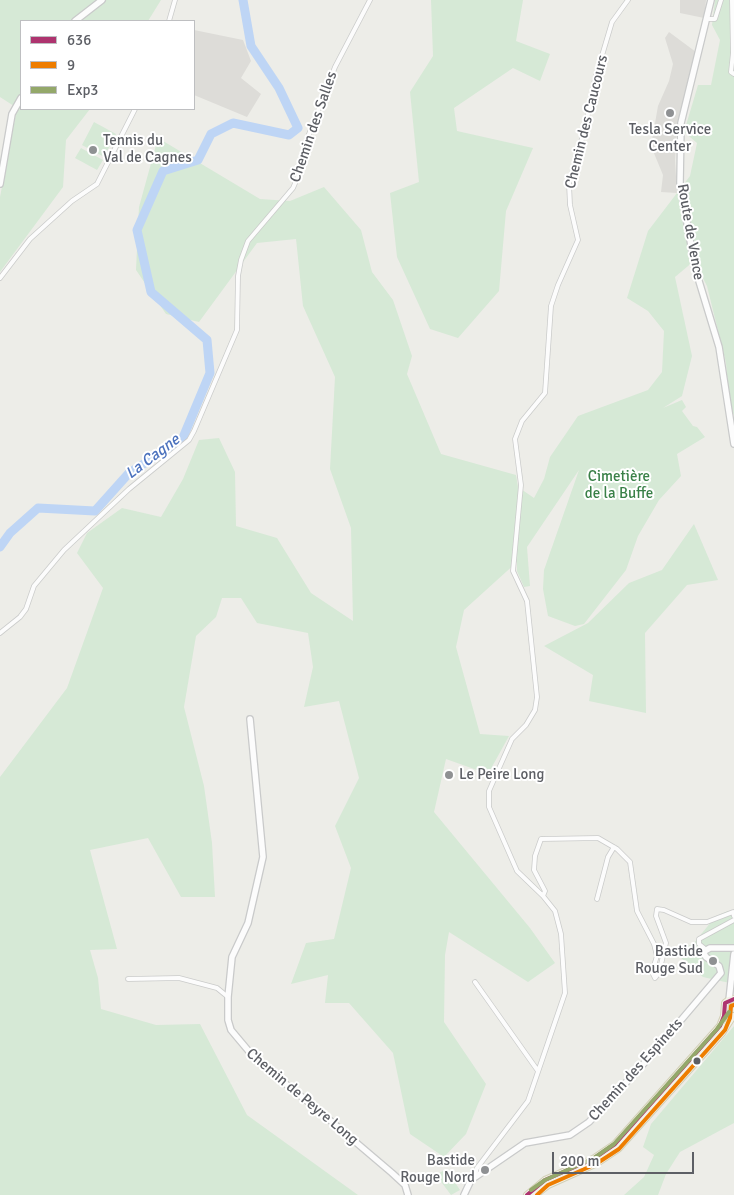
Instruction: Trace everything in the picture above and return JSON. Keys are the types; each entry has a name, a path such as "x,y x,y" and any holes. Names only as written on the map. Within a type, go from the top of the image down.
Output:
{"main road":[{"path":"527,1195 544,1180 593,1159 615,1144 720,1026 725,1012 725,1004 732,999"},
{"path":"535,1195 548,1185 597,1163 618,1149 722,1033 734,1016 725,1012"}],"street":[{"path":"76,20 102,0"},
{"path":"169,20 175,0"},
{"name":"Chemin des Salles","path":"0,633 20,618 34,586 64,550 129,489 189,440 194,432 236,330 240,260 248,241 293,188 299,174 306,142 335,66 370,0"},
{"name":"Chemin des Caucours","path":"543,896 517,871 489,807 491,786 512,740 526,725 534,710 537,697 527,601 513,571 521,485 515,439 522,421 545,393 551,306 578,240 570,205 569,184 584,128 594,79 612,22 628,0"},
{"name":"Route de Vence","path":"711,0 708,19 681,123 680,183 695,268 719,347 734,444"},
{"name":"Route de Vence","path":"708,19 715,19 721,0"},
{"path":"732,0 733,53 731,72 734,74"},
{"path":"0,184 12,114 20,100"},
{"path":"0,278 30,239 72,201 97,184 134,110"},
{"name":"Chemin de Peyre Long","path":"250,719 262,857 248,923 232,957 228,998 228,1020 231,1030 251,1055 405,1185 408,1195"},
{"path":"474,1178 476,1168 528,1101 565,993 561,934 555,911 543,896 545,891 534,870 535,856 540,839 598,838 614,847 630,862 637,911 654,944 657,956 652,972 655,978 659,973 666,943 656,916 657,909 664,910 691,922 707,922 733,912 734,918 699,939 699,944 704,948 703,952 710,948 734,948"},
{"path":"598,899 608,857 614,847"},
{"name":"Chemin des Espinets","path":"464,1195 474,1178 525,1143 570,1135 589,1122 648,1059 722,973 720,966 706,957 703,952"},
{"path":"732,999 734,954"},
{"path":"128,979 178,978 217,988 228,998"},
{"path":"475,982 538,1072"}],"shaded area":[{"path":"680,0 706,0 704,18 680,13"},
{"path":"195,30 243,40 251,61 241,78 261,94 247,117 195,95"},
{"path":"669,32 696,52 677,124 675,160 677,193 661,192 663,175 651,146 658,106 669,81 673,64 665,38"}],"green space":[{"path":"0,0 161,0 149,20 20,20 20,110 89,110 66,140 63,187 0,272 0,197 17,108 0,97"},
{"path":"431,0 523,0 516,41 550,54 540,81 513,68 454,108 457,131 533,148 506,211 499,291 458,338 430,329 397,257 390,193 419,182 410,92 433,56"},
{"name":"Cimetière de la Buffe","path":"715,0 734,0 734,416 729,401 726,363 707,286 694,261 675,277 692,356 682,396 663,408 682,400 686,407 682,411 693,426 697,427 705,437 677,454 681,476 659,500 638,536 626,570 584,624 575,626 548,616 543,589 544,570 579,470 527,547 530,586 524,587 517,571 517,562 464,610 456,647 480,734 509,736 488,774 446,759 434,812 530,928 555,963 528,982 449,932 445,955 444,1022 486,1084 466,1134 444,1157 410,1134 393,1053 349,1003 325,1003 328,975 291,984 306,943 334,939 351,868 335,826 359,778 339,701 304,707 313,667 308,633 257,623 241,598 222,598 216,617 196,636 184,707 204,786 212,843 215,897 181,897 148,838 90,850 117,949 90,950 98,978 101,1009 156,1025 200,1024 247,1115 358,1195 0,1195 0,777 67,688 103,588 77,553 87,533 122,508 161,517 183,479 199,440 219,438 235,472 236,526 277,538 311,593 353,621 351,528 330,469 335,377 303,306 296,239 257,243 199,322 166,314 136,270 139,207 158,138 260,199 290,201 324,187 361,230 372,272 393,300 412,356 407,374 441,454 516,475 518,487 534,498 544,479 550,457 578,416 648,390 662,372 664,331 648,311 627,298 648,231 690,176 697,143 684,132 698,85 711,85 720,40 712,25"},
{"path":"94,122 116,134 104,157 82,145"},
{"path":"81,148 103,160 97,170 75,158"},
{"path":"694,524 718,580 687,585 645,633 646,713 589,701 593,675 544,646 588,623 629,583 662,570"},
{"path":"728,911 734,911 734,984 703,977 673,951 693,944 716,916"},
{"path":"734,1026 734,1123 680,1152 666,1174 658,1195 624,1195 644,1177 654,1155 643,1147 651,1124"},
{"path":"446,1169 460,1190 451,1195 436,1175"}],"waterway":[{"name":"La Cagne","path":"0,547 10,533 38,508 95,511 129,473 182,440 210,373 207,340 151,292 137,230 163,171 198,160 211,134 233,123 289,135 298,128 279,88 251,46 243,0"}],"transit line":[{"name":"636","path":"527,1195 545,1180 593,1159 615,1144 720,1026 724,1016 725,1003 734,999"},
{"name":"9","path":"537,1195 548,1185 596,1164 619,1149 725,1030 730,1018 731,1006 734,1005"},
{"name":"Exp3","path":"531,1190 545,1180 594,1158 614,1144 717,1029 729,1012"}],"place":[{"name":"Tesla Service Center","path":"670,113"},
{"name":"Tennis du Val de Cagnes","path":"93,150"},
{"name":"Le Peire Long","path":"449,775"},
{"name":"Bastide Rouge Sud","path":"713,961"},
{"name":"Bastide Rouge Nord","path":"485,1170"}]}
